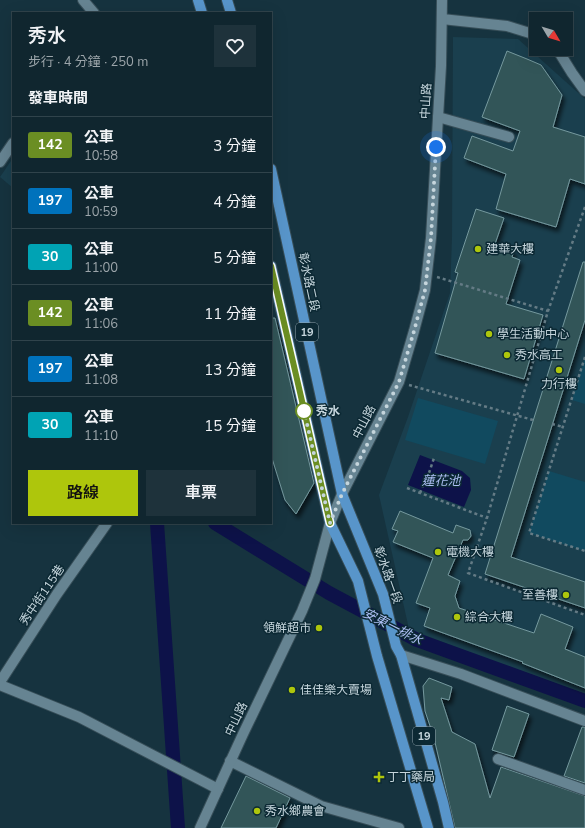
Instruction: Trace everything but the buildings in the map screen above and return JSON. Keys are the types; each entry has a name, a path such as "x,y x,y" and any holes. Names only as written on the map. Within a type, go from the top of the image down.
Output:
{"main road":[{"path":"198,0 202,12"},
{"path":"227,0 231,12"},
{"name":"彰水路二段","path":"272,174 342,494"},
{"name":"19","path":"272,270 330,523 358,581 377,656 428,828"},
{"name":"彰水路一段","path":"342,494 383,594 443,802 449,828"}],"street":[{"path":"83,0 93,12"},
{"name":"中山路","path":"200,828 230,761 302,611 315,579 330,523 342,494 399,382 420,310 427,274 431,238 438,117 442,0"},
{"path":"442,20 507,26 529,34"},
{"path":"561,56 585,91"},
{"path":"438,117 509,137"},
{"path":"0,162 12,144"},
{"name":"秀中街115巷","path":"0,684 57,594 105,524"},
{"path":"399,650 585,721"},
{"path":"0,684 79,717 218,789"},
{"path":"498,759 585,790"},
{"path":"230,761 321,806 399,828"}],"path":[{"path":"585,207 548,311 487,518 468,573 585,615"},
{"path":"427,274 548,311"},
{"path":"585,357 529,533 585,551"},
{"path":"399,382 517,414 533,420"},
{"path":"552,424 563,427"},
{"path":"429,473 434,458"},
{"path":"420,493 425,480"},
{"path":"407,488 487,518"}],"shaded area":[{"name":"秀水高工","path":"453,37 518,39 529,49 529,56 537,56 585,99 585,697 409,629 379,495 408,417 450,293 452,238"},
{"path":"12,159 12,187 0,177"},
{"path":"585,357 585,404 572,400"},
{"path":"418,398 498,421 485,464 405,440"},
{"path":"549,471 585,482 585,551 529,533"}],"water":[{"name":"蓮花池","path":"420,455 462,471 470,478 471,490 464,507 408,485"}],"waterway":[{"name":"安東一排水","path":"157,524 178,828"},
{"name":"安東一排水","path":"217,524 329,593 417,640 585,701"}],"bus line":[{"name":"142","path":"272,270 330,523"}],"place":[{"name":"建華大樓","path":"478,249"},
{"name":"學生活動中心","path":"489,334"},
{"name":"秀水高工","path":"507,355"},
{"name":"力行樓","path":"559,370"},
{"name":"秀水","path":"304,411"},
{"name":"電機大樓","path":"438,552"},
{"name":"至善樓","path":"566,595"},
{"name":"綜合大樓","path":"457,617"},
{"name":"領鮮超市","path":"319,628"},
{"name":"佳佳樂大賣場","path":"292,690"},
{"name":"丁丁藥局","path":"379,777"},
{"name":"秀水鄉農會","path":"257,811"}],"route":[{"path":"304,411 330,523 342,494 399,382 414,331 425,290 431,238 436,147"}]}
